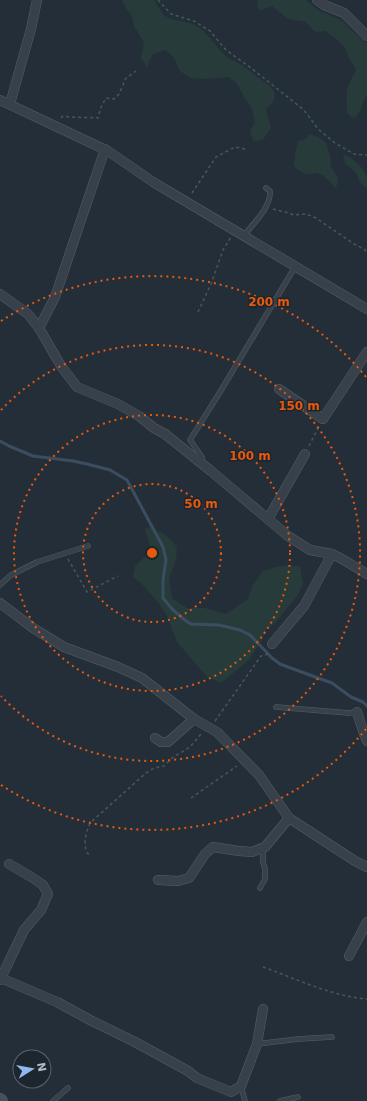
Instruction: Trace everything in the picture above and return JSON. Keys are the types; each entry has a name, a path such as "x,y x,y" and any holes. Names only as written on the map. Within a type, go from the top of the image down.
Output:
{"street":[{"path":"10,104 31,29 37,0"},
{"path":"317,0 324,5 344,13 367,36"},
{"path":"0,100 105,149 153,182 367,309"},
{"path":"39,328 55,297 105,149"},
{"path":"0,294 28,314 39,328 61,366 77,387 118,404 165,434 288,536 310,550 332,554 367,574"},
{"path":"279,389 323,420 367,352"},
{"path":"268,519 305,454"},
{"path":"272,644 304,606 332,554"},
{"path":"0,603 33,628 64,647 118,667 142,678 194,719 217,732 259,775 289,818 355,861 367,867"},
{"path":"357,712 367,741"},
{"path":"155,738 161,742 168,742 194,719"},
{"path":"158,880 178,881 189,878 205,854 213,847 252,852 265,846 289,818"},
{"path":"9,864 43,885 48,894 41,910 24,930 1,979 57,1002 135,1042 188,1071 197,1078 232,1092 241,1086 257,1044 263,1009"},
{"path":"349,956 367,922"}],"lane":[{"path":"244,236 250,227 261,216 265,208 270,196 270,191 266,188"},
{"path":"200,462 202,457 190,440 295,267"},
{"path":"0,585 11,575 37,562 88,546"},
{"path":"276,707 349,713 357,712"},
{"path":"260,888 265,879 263,854 265,846"},
{"path":"257,1044 332,1037"},
{"path":"241,1086 245,1101"},
{"path":"53,1101 68,1088"},
{"path":"280,1101 298,1097"}],"path":[{"path":"158,0 171,14 194,20 210,31 226,50 252,68 304,110 318,129 335,143 354,154 367,155"},
{"path":"54,125 63,116 98,118 101,107 106,98 114,99 119,94 126,78 136,71"},
{"path":"186,202 216,157 235,147 244,149"},
{"path":"265,208 294,215 306,214 316,218 367,252"},
{"path":"198,312 211,284 223,250 235,231"},
{"path":"305,454 323,420"},
{"path":"65,554 87,592 118,576"},
{"path":"89,854 86,853 84,846 85,834 90,823 146,773 154,768 164,766 172,758 190,746 209,727 261,656 268,654 272,644"},
{"path":"191,798 245,760"},
{"path":"263,967 332,992 367,1000"}],"green space":[{"path":"122,0 154,0 165,16 197,26 208,35 220,50 228,57 270,86 275,95 273,101 266,109 271,128 263,140 253,141 250,130 255,123 252,108 238,85 229,77 204,79 190,78 180,71 174,58 165,50 153,54 147,67 141,58 144,42 134,26 132,16"},
{"path":"258,0 306,0 318,10 343,21 351,30 367,43 367,95 360,111 354,119 347,113 347,95 348,87 356,69 344,46 325,31 316,32 306,22 288,19 272,6 259,11 257,4"},
{"path":"310,134 318,137 326,143 330,155 331,167 338,178 336,189 323,176 316,173 308,174 301,172 294,166 298,141 306,139"},
{"path":"343,154 360,166 365,173 367,176 367,189 360,182 356,173 345,163"},
{"path":"150,527 166,535 177,547 176,560 169,578 172,598 187,608 205,608 226,614 248,599 252,587 262,572 275,567 289,565 300,566 303,584 297,596 276,622 266,630 249,660 221,683 207,677 177,642 167,616 160,605 143,585 133,577 135,566 146,556 150,546 145,529"}],"waterway":[{"path":"0,441 33,456 87,464 110,470 127,480 163,547 166,560 163,580 163,598 173,610 191,624 219,625 240,630 250,635 272,658 280,664 332,683 351,697 363,702 367,706"}]}
